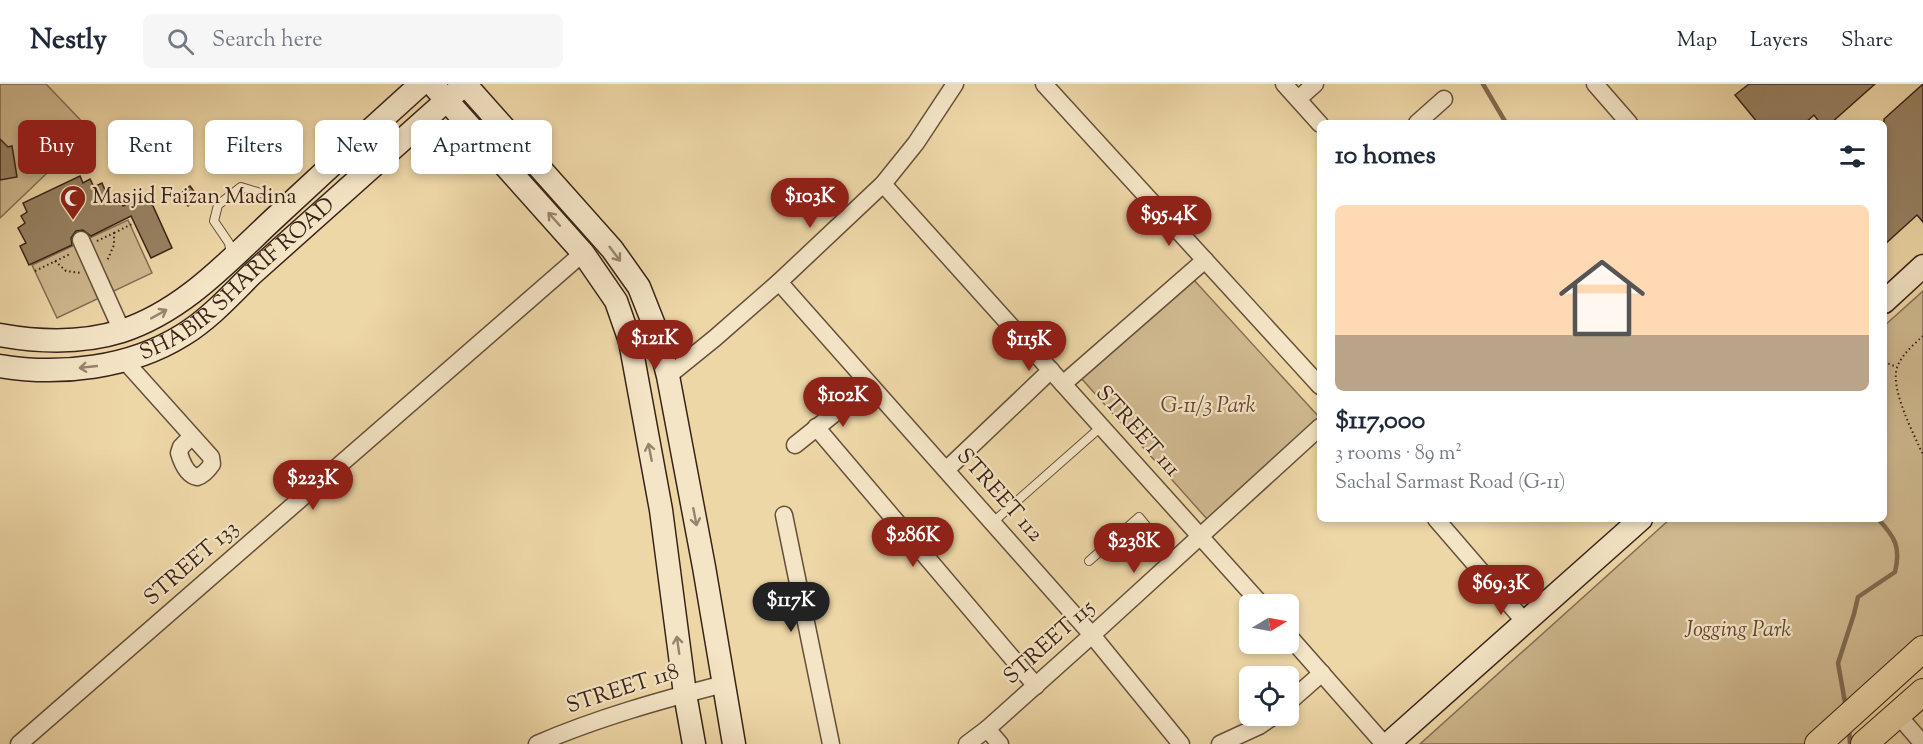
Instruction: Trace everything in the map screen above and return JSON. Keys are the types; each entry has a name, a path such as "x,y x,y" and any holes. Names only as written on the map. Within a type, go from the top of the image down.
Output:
{"main road":[{"path":"1818,744 1923,649"},
{"path":"1864,744 1923,692"}],"street":[{"name":"SHABIR SHARIF ROAD","path":"381,120 421,84"},
{"name":"SHABIR SHARIF ROAD","path":"0,366 57,370 98,366 164,346 184,334 226,300 342,194 440,92 465,84"},
{"path":"465,84 612,249 639,287 656,330 668,376 702,555 734,744"},
{"path":"668,376 779,282 884,184 916,143 954,84"},
{"path":"1044,84 1317,383"},
{"path":"1284,84 1317,121"},
{"path":"1298,99 1316,84"},
{"path":"1595,84 1626,120"},
{"path":"440,92 583,253 616,301 630,341 661,510 685,694 694,744"},
{"path":"1420,120 1444,99"},
{"name":"SHABIR SHARIF ROAD","path":"0,335 23,339 69,340 122,331 150,320 194,292 322,174"},
{"path":"324,174 342,194"},
{"name":"STREET 111","path":"884,184 1252,594"},
{"path":"81,240 122,331"},
{"name":"STREET 133","path":"20,744 583,253"},
{"path":"233,257 252,274"},
{"path":"1063,384 1205,260"},
{"path":"1887,299 1923,266"},
{"name":"STREET 112","path":"779,282 1092,635 1181,744"},
{"path":"124,360 192,436"},
{"path":"946,470 1051,370"},
{"path":"795,445 870,385"},
{"path":"816,427 1036,686"},
{"name":"STREET 115","path":"967,744 1036,686 1317,431"},
{"path":"784,515 831,744"},
{"path":"1439,522 1525,622"},
{"path":"1299,647 1386,744 1638,522"},
{"path":"1299,693 1322,673"},
{"name":"STREET 118","path":"537,744 568,731 724,684"},
{"path":"1893,719 1923,744"},
{"path":"1220,744 1259,726"},
{"path":"987,729 1000,744"}],"lane":[{"path":"233,257 229,243 214,221 218,205 240,187 291,203"},
{"path":"992,522 1102,426"},
{"path":"1089,561 1139,517 1175,561"}],"path":[{"path":"114,233 134,223"},
{"path":"35,271 55,261"},
{"path":"1923,336 1897,366 1895,380 1909,424 1923,455"},
{"path":"1887,363 1897,366"}],"green space":[{"path":"0,84 46,84 80,120 18,120 18,174 46,174 0,218"},
{"path":"128,220 152,273 57,318 32,265"},
{"name":"G-11/3 Park","path":"1194,280 1317,415 1317,419 1207,519 1081,378"},
{"name":"Jogging Park","path":"1923,291 1923,658 1827,744 1420,744 1667,522 1887,522 1887,323"}],"building":[{"path":"1749,84 1875,84 1834,120 1818,120 1814,115 1808,120 1756,120 1735,95"},
{"path":"1923,84 1923,222 1917,215 1887,242 1887,120 1884,119"},
{"path":"0,139 8,147 12,146 17,177 0,180"},
{"name":"Masjid Faizan Madina","path":"80,176 83,183 90,179 94,187 102,183 110,202 119,197 123,206 143,197 153,206 172,248 151,258 131,216 91,236 83,230 76,231 71,238 72,245 29,265 20,246 26,243 18,228 25,223 21,216 27,212 23,203"},
{"path":"190,186 198,197 188,206 179,195"}],"waterway":[{"path":"1483,84 1504,120"},
{"path":"1846,708 1838,663 1858,597 1895,572 1897,563 1895,543 1881,522"},
{"path":"1849,728 1850,744"}],"place":[{"name":"Masjid Faizan Madina","path":"73,221"}]}
